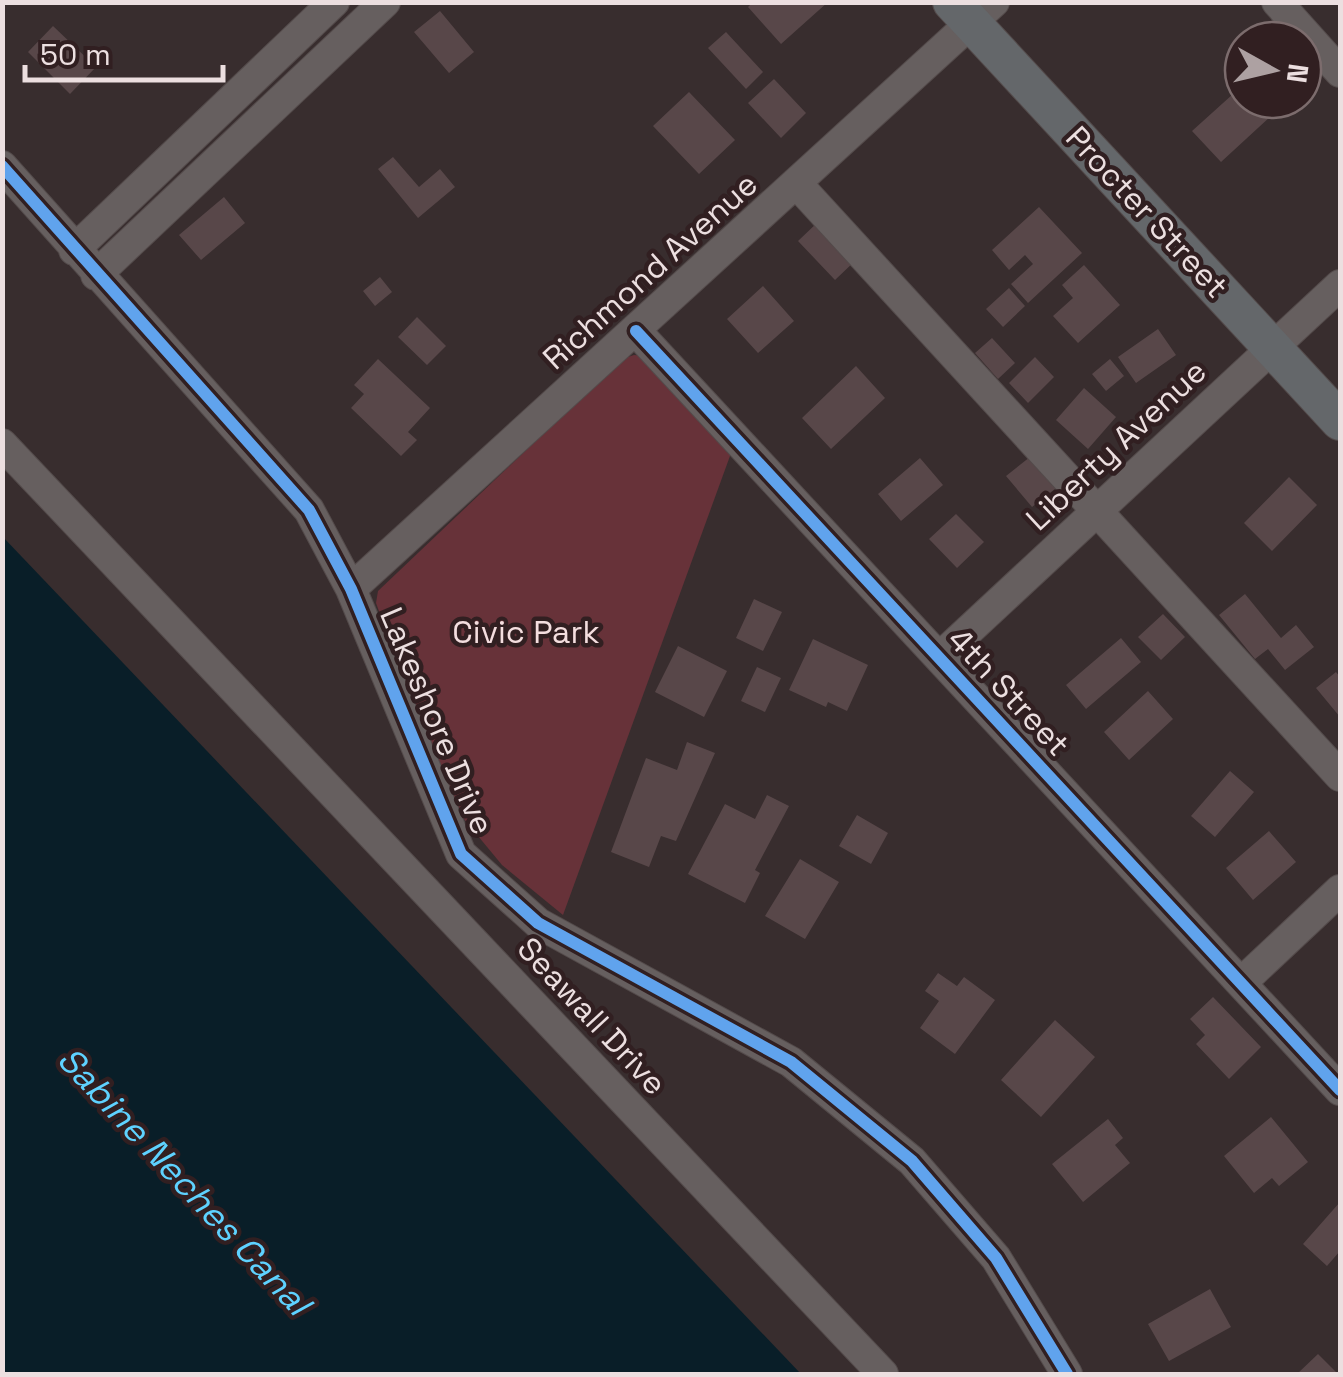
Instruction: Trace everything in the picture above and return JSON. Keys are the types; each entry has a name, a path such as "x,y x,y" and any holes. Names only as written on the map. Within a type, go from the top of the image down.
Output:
{"main road":[{"name":"Procter Street","path":"972,9 1340,421"}],"street":[{"path":"74,250 334,2"},
{"path":"96,274 385,2"},
{"path":"1277,2 1340,72"},
{"name":"Richmond Avenue","path":"351,589 798,185 972,9"},
{"name":"Lakeshore Drive","path":"2,166 310,510 351,589 461,854 538,923 791,1062 912,1162 996,1258 1068,1374"},
{"path":"798,185 1340,776"},
{"name":"Liberty Avenue","path":"940,657 1340,284"},
{"name":"4th Street","path":"636,331 1340,1090"},
{"name":"Seawall Drive","path":"2,444 883,1374"},
{"path":"1240,982 1340,890"}],"green space":[{"name":"Civic Park","path":"645,356 734,445 563,915 502,865 449,801 376,603 378,591 622,359"}],"water":[{"name":"Sabine Neches Canal","path":"2,536 801,1374 3,1374"}],"building":[{"path":"753,2 828,2 781,44 748,7"},
{"path":"440,11 474,52 449,73 414,32"},
{"path":"53,26 96,67 70,94 28,52"},
{"path":"726,32 763,72 746,89 708,48"},
{"path":"774,79 806,113 781,138 748,103"},
{"path":"689,92 735,140 699,174 653,126"},
{"path":"1223,103 1223,120 1267,120 1221,162 1192,131"},
{"path":"393,157 419,187 440,169 455,187 418,218 378,169"},
{"path":"224,197 245,223 201,260 179,235"},
{"path":"1039,207 1082,253 1028,303 1011,284 1033,264 1025,255 1009,270 992,250"},
{"path":"819,221 856,260 835,280 798,241"},
{"path":"1084,265 1120,305 1078,343 1053,316 1073,298 1062,285"},
{"path":"380,277 392,292 375,306 363,291"},
{"path":"763,286 794,321 758,353 727,319"},
{"path":"1009,288 1025,306 1003,327 986,309"},
{"path":"417,317 446,346 427,365 398,337"},
{"path":"1158,329 1176,355 1136,383 1118,357"},
{"path":"992,338 1015,363 998,379 975,353"},
{"path":"1035,357 1054,377 1028,403 1009,383"},
{"path":"378,359 430,408 408,432 417,440 401,456 351,408 364,394 354,385"},
{"path":"1110,359 1124,376 1106,391 1092,374"},
{"path":"856,366 885,398 831,449 802,418"},
{"path":"1084,388 1116,417 1088,449 1056,420"},
{"path":"1035,453 1060,485 1032,507 1006,476"},
{"path":"920,458 943,485 901,521 878,494"},
{"path":"1289,477 1317,505 1272,551 1244,523"},
{"path":"956,514 984,542 957,568 929,539"},
{"path":"1245,594 1281,638 1296,625 1314,647 1285,670 1268,649 1255,659 1219,615"},
{"path":"754,599 782,612 763,651 736,638"},
{"path":"1163,614 1185,637 1161,660 1138,637"},
{"path":"1121,638 1141,662 1086,709 1066,685"},
{"path":"813,639 868,665 847,711 828,702 826,707 789,690"},
{"path":"678,646 727,671 704,717 655,692"},
{"path":"757,667 781,678 765,712 741,701"},
{"path":"1336,672 1340,677 1340,717 1316,688"},
{"path":"1148,691 1173,719 1129,760 1104,732"},
{"path":"687,742 715,753 676,841 661,836 649,867 611,852 646,758 677,770"},
{"path":"1230,771 1254,792 1215,837 1191,816"},
{"path":"767,795 789,806 755,870 760,873 745,903 688,874 725,804 755,819"},
{"path":"857,815 888,833 871,864 839,846"},
{"path":"1269,831 1296,862 1253,900 1226,868"},
{"path":"800,859 839,882 805,939 765,916"},
{"path":"938,973 957,986 964,977 995,1000 955,1054 920,1028 939,1001 925,991"},
{"path":"1213,997 1261,1047 1229,1079 1196,1044 1205,1035 1190,1019"},
{"path":"1055,1020 1095,1057 1041,1117 1001,1080"},
{"path":"1271,1117 1308,1162 1279,1186 1272,1178 1254,1193 1224,1156"},
{"path":"1108,1119 1123,1138 1115,1145 1130,1163 1083,1202 1052,1164"},
{"path":"1340,1202 1340,1251 1327,1266 1303,1244"},
{"path":"1210,1289 1231,1327 1169,1361 1148,1324"},
{"path":"1318,1354 1338,1374 1297,1374"}],"cycle path":[{"path":"2,166 309,510 351,589 461,854 538,923 791,1062 912,1161 996,1258 1067,1374"},
{"path":"636,331 1340,1090"}]}
